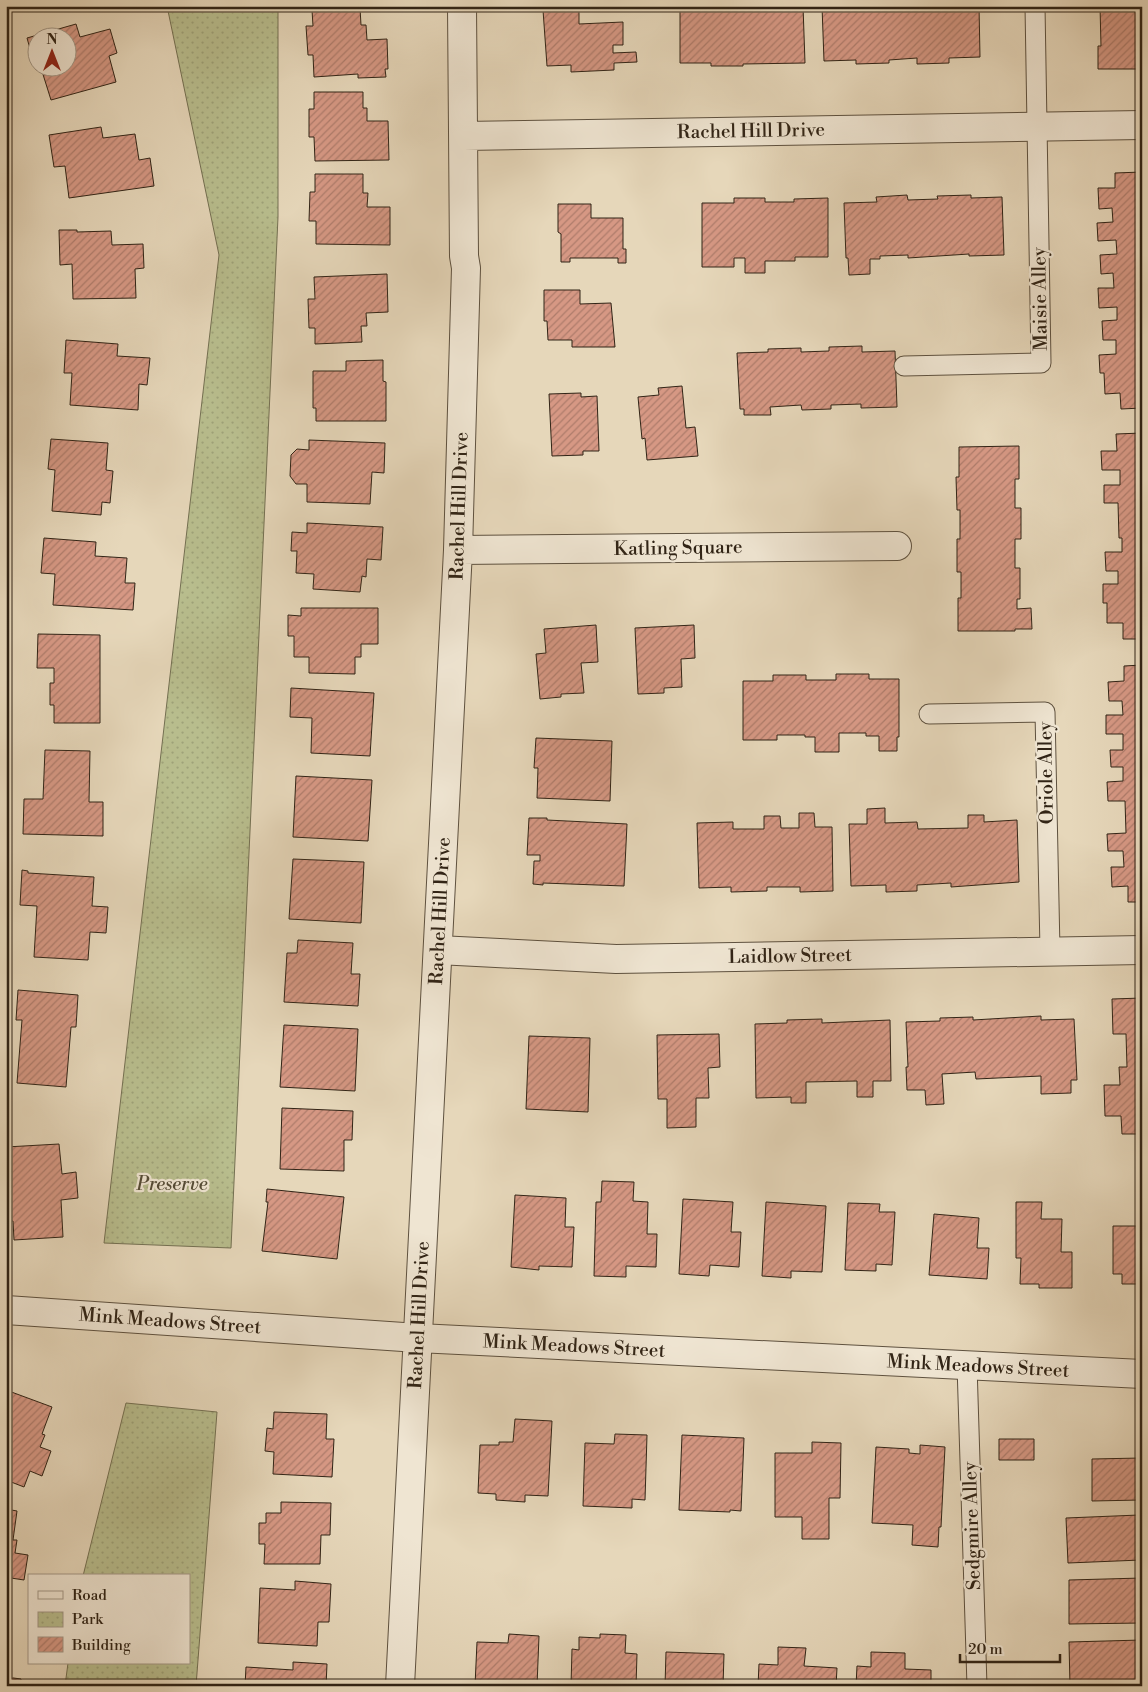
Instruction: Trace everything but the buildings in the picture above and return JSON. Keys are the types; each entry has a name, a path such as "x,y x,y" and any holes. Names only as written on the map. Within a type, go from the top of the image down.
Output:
{"street":[{"name":"Rachel Hill Drive","path":"400,1686 458,550 466,268 464,256 462,6"},
{"name":"Rachel Hill Drive","path":"464,136 1142,125"},
{"name":"Katling Square","path":"458,550 897,546"},
{"name":"Laidlow Street","path":"438,950 616,959 1050,950 1142,950"},
{"name":"Mink Meadows Street","path":"6,1310 418,1338 1142,1374"}],"lane":[{"path":"1035,6 1037,127"},
{"name":"Maisie Alley","path":"904,366 1041,363 1037,127"},
{"name":"Oriole Alley","path":"929,714 1045,712 1050,950"},
{"name":"Sedgmire Alley","path":"967,1365 977,1686"}],"green space":[{"name":"Preserve","path":"167,6 278,6 278,217 231,1248 104,1243 219,255"},
{"path":"126,1403 217,1412 196,1686 65,1686 68,1664 190,1664 190,1574 83,1574"}]}
